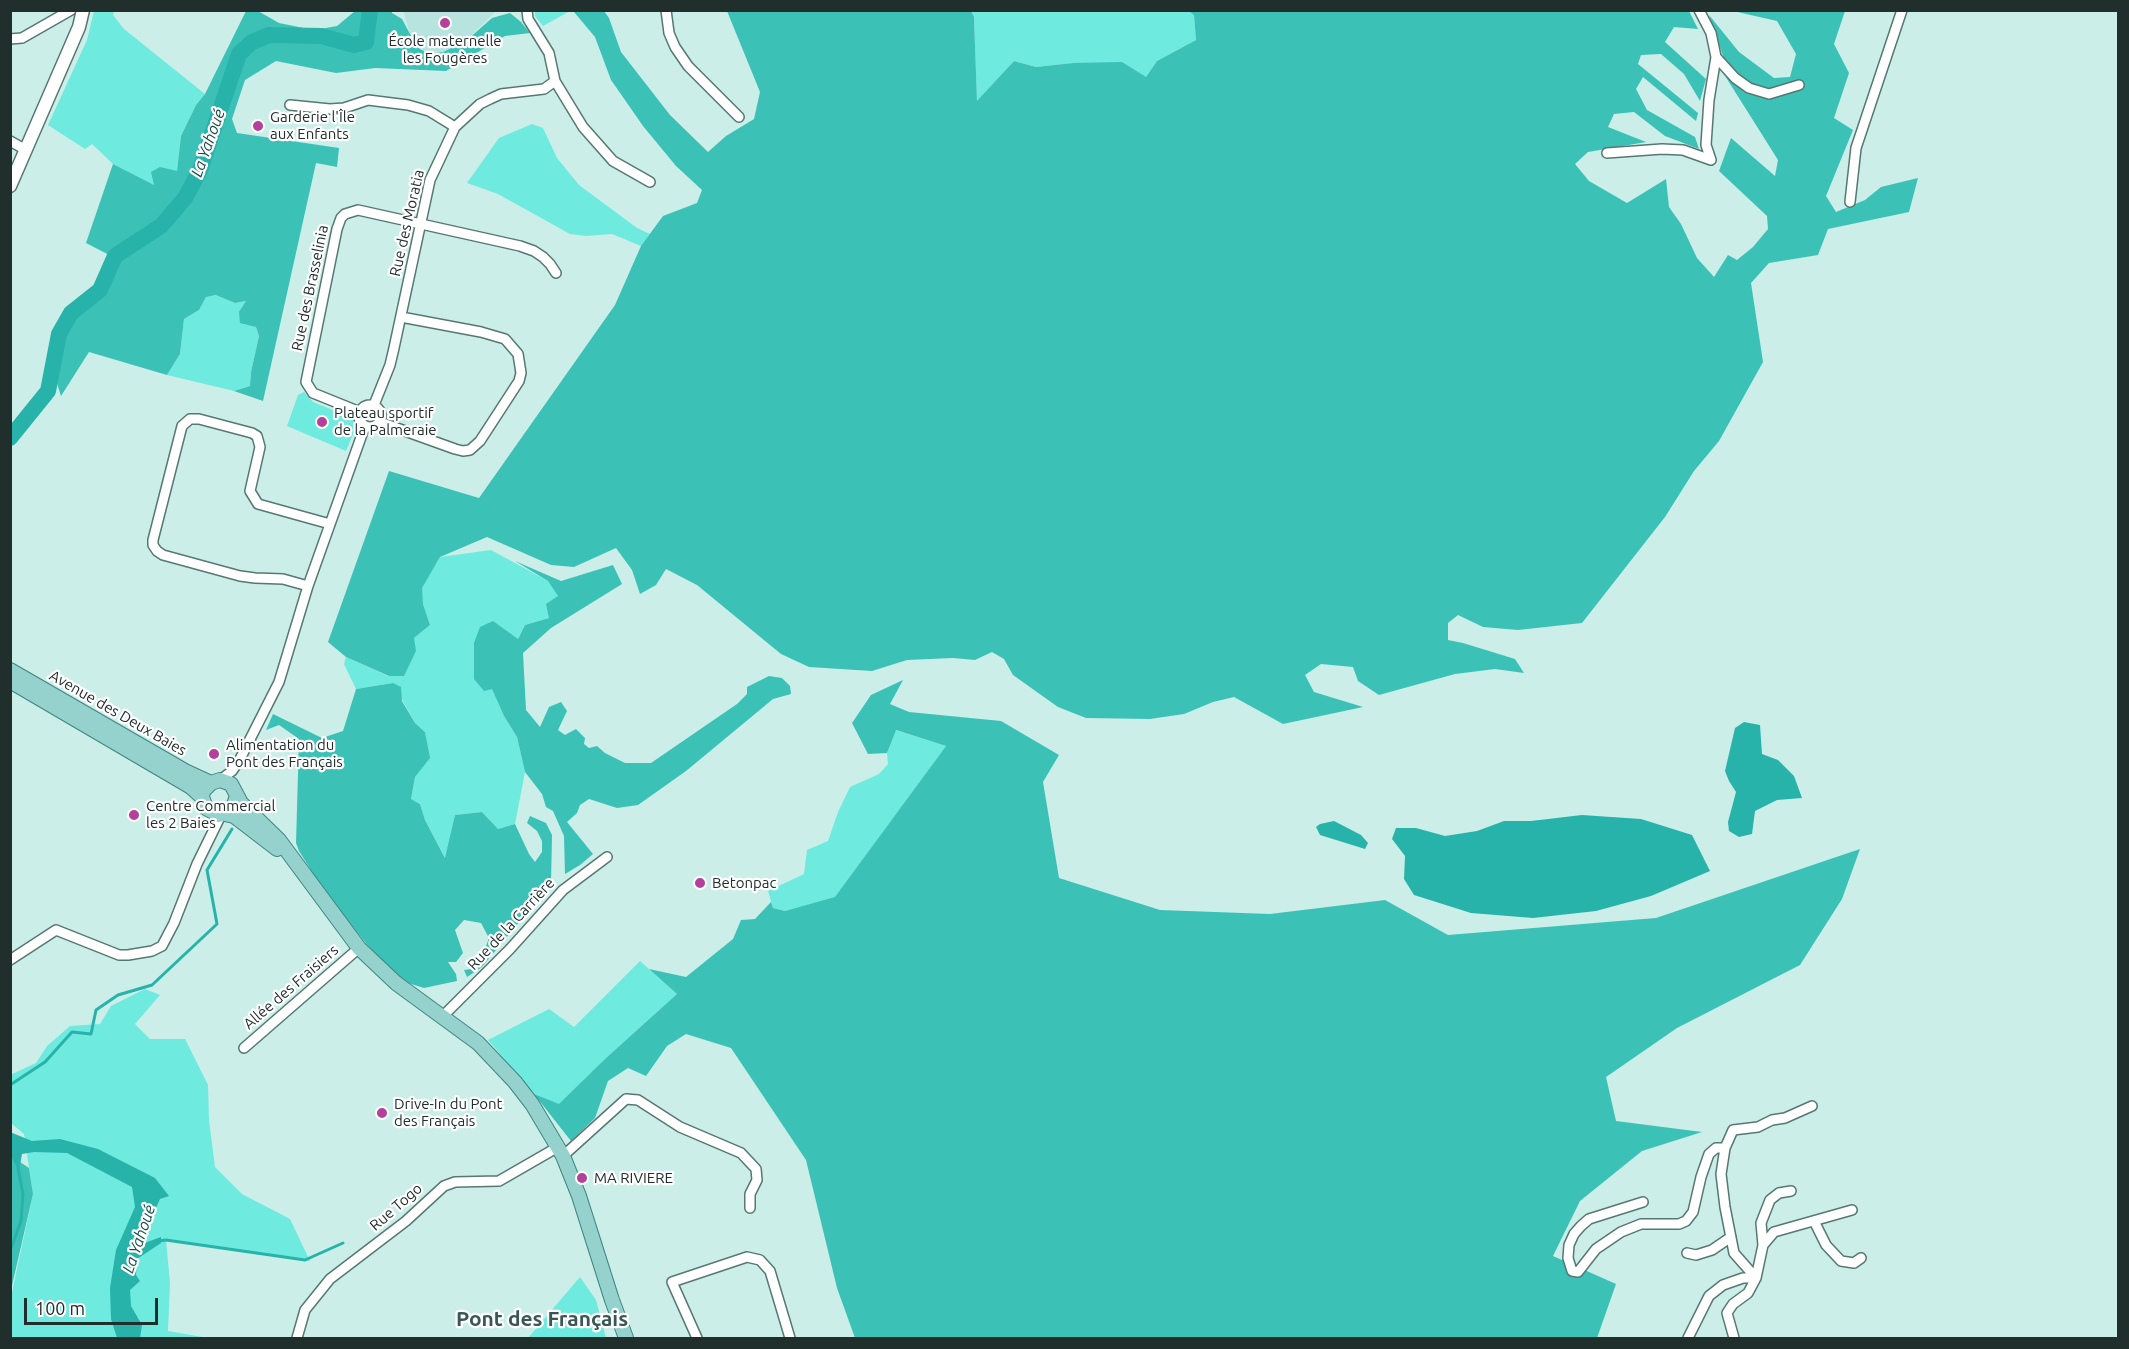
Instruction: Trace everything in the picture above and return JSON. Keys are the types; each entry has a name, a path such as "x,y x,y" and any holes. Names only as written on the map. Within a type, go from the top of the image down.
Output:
{"main road":[{"path":"10,186 79,27 83,10"},
{"name":"Avenue des Deux Baies","path":"10,670 185,771 215,781"},
{"name":"Avenue des Deux Baies","path":"10,681 191,787 204,803"},
{"path":"302,869 234,816 214,814 204,803 203,791 215,781 226,781 236,792 241,803 279,840 302,869 359,948 396,983 458,1027 496,1062 531,1104 558,1151 599,1258 626,1338"},
{"path":"223,814 235,806 236,792"}],"street":[{"path":"10,39 22,38 70,10"},
{"path":"527,10 528,19 549,53 555,81 582,127 613,161 650,182"},
{"path":"666,10 669,33 675,47 688,66 739,117"},
{"path":"1607,153 1662,149 1683,150 1711,160 1706,146 1709,100 1716,57 1711,33 1699,10"},
{"path":"1850,202 1856,147 1902,10"},
{"path":"1716,57 1735,78 1749,88 1769,94 1799,85"},
{"name":"Rue des Moratia","path":"374,405 390,365 429,180 455,127 480,104 495,96 544,89 555,81"},
{"path":"290,105 317,110 344,108 368,100 408,105 429,111 455,127"},
{"path":"10,141 26,150"},
{"name":"Rue des Brasselinia","path":"360,412 313,393 306,382 337,229 345,213 358,210 419,223"},
{"path":"419,223 534,251 550,264 556,273"},
{"path":"380,422 455,449 470,450 480,441 519,381 518,354 505,339 481,332 401,317"},
{"path":"367,405 374,405 381,412 380,422 375,426 365,426 359,419 360,412 367,405"},
{"path":"308,586 283,579 240,576 163,555 153,545 182,426 190,419 199,419 252,433 256,436 260,447 250,491 258,504 330,524"},
{"path":"215,781 232,771 239,761 279,682 308,586 365,426"},
{"path":"236,792 234,780 239,761"},
{"path":"204,803 210,819 210,837"},
{"path":"10,960 56,930 119,955 152,951 162,946 174,923 216,821 223,814"},
{"name":"Rue de la Carrière","path":"442,1017 510,949 563,890 607,857"},
{"name":"Allée des Fraisiers","path":"244,1048 359,948"},
{"name":"Rue Togo","path":"297,1338 305,1310 330,1279 405,1221 444,1185 455,1182 499,1181 558,1151 626,1099 638,1100 680,1127 741,1153 756,1169 757,1180 750,1194 750,1208"},
{"path":"1756,1278 1734,1252 1721,1174 1725,1148 1733,1130 1785,1118 1812,1106"},
{"path":"1643,1202 1589,1219 1581,1226 1569,1245 1568,1258 1572,1271 1578,1272 1596,1249 1621,1232 1641,1224 1678,1224 1686,1221 1693,1212 1709,1154 1716,1148 1725,1148"},
{"path":"1734,1338 1727,1313 1733,1304 1748,1293 1756,1278 1763,1245 1761,1224 1770,1200 1779,1192 1791,1191"},
{"path":"1763,1245 1774,1232 1852,1210"},
{"path":"1814,1221 1826,1245 1841,1261 1854,1263 1861,1258"},
{"path":"1687,1253 1696,1255 1712,1250 1731,1237"},
{"path":"697,1338 672,1282 747,1257 760,1260 770,1271 790,1338"},
{"path":"1688,1338 1709,1296 1723,1285 1743,1278 1756,1278"}],"shaded area":[{"name":"École maternelle les Fougères","path":"403,10 496,11 466,41 443,52 430,54 421,49 410,34"},
{"path":"535,10 570,11 543,26 535,16"},
{"path":"94,11 114,11 113,15 124,29 205,94 196,105 181,136 177,171 155,186 113,164 92,144 85,149 48,125 87,40"},
{"path":"246,11 258,11 279,23 314,30 337,26 355,11 392,11 402,19 420,49 430,54 443,52 466,41 492,18 510,13 530,33 505,36 446,71 375,68 336,73 276,61 245,80 232,119 237,133 339,148 337,167 316,163 263,401 234,391 250,386 259,336 256,327 240,323 239,312 246,301 235,303 216,295 206,297 199,310 184,319 180,354 167,375 89,352 61,396 55,377 63,335 80,313 104,290 119,260 86,243 113,164 154,185 151,172 160,167 177,171 181,136 196,105 205,94"},
{"path":"575,11 604,11 609,18 621,52 670,115 708,152 726,136 754,119 760,92 727,11 971,11 974,17 977,101 1014,61 1036,67 1073,63 1122,62 1146,77 1157,61 1196,40 1194,15 1189,11 1689,11 1698,29 1674,27 1665,42 1706,79 1700,101 1684,74 1661,54 1641,55 1638,64 1698,113 1696,121 1643,77 1636,89 1647,110 1695,137 1699,149 1665,136 1634,112 1614,114 1608,127 1646,142 1588,152 1575,164 1589,181 1627,203 1666,179 1669,207 1681,224 1697,258 1714,277 1728,255 1737,260 1753,247 1768,229 1767,216 1719,171 1731,138 1775,176 1778,160 1722,71 1723,56 1709,15 1739,52 1774,78 1790,77 1796,54 1777,21 1733,11 1845,11 1834,44 1849,73 1834,118 1853,130 1826,196 1836,212 1865,200 1881,187 1918,178 1909,212 1828,229 1818,255 1769,263 1751,283 1763,362 1719,441 1694,471 1665,517 1582,623 1518,630 1483,627 1458,615 1448,623 1448,640 1515,659 1524,673 1495,669 1455,674 1379,695 1358,681 1353,667 1321,664 1305,675 1314,692 1363,707 1283,724 1234,697 1213,702 1184,714 1150,719 1086,718 1058,707 1013,675 1004,659 992,652 975,660 953,658 907,660 872,671 809,667 781,654 697,585 666,569 656,585 640,594 632,570 616,548 574,567 551,565 487,537 440,557 422,588 423,604 430,625 414,638 416,651 404,676 389,676 346,657 328,642 389,471 479,498 615,305 641,246 663,216 697,203 702,190 676,166 643,126 611,80 595,37"},
{"path":"971,11 1189,11 1194,14 1196,40 1157,61 1146,77 1073,63 1036,67 1014,61 977,102 974,17"},
{"path":"532,124 543,128 557,158 579,185 637,228 650,234 641,246 612,234 586,236 570,234 498,194 467,183 499,138"},
{"path":"217,295 235,303 247,301 242,307 256,327 259,336 250,386 234,391 167,375 180,354 184,319 199,310 206,297"},
{"name":"Plateau sportif de la Palmeraie","path":"304,392 313,402 355,419 357,425 346,451 287,426 298,395"},
{"path":"491,550 548,581 558,595 549,618 525,625 492,688 504,716 517,737 525,772 515,824 498,829 482,812 455,815 446,859 425,820 420,804 411,799 415,777 429,758 425,732 415,723 393,683 356,689 344,664 346,657 388,676 404,676 414,638 430,625 423,604 421,588 440,557"},
{"path":"515,561 561,581 613,565 622,584 551,628 523,653 526,710 540,727 549,707 561,702 567,711 558,730 565,735 576,729 585,738 584,744 589,748 597,746 605,753 625,763 651,763 737,704 747,694 747,687 769,676 782,678 790,686 791,694 773,699 686,771 638,805 617,808 589,799 580,805 577,813 567,822 593,854 565,874 564,836 553,811 546,807 542,794 525,772 517,737 504,716 492,689 484,691 474,679 474,643 480,627 493,621 518,639 525,625 549,618 546,604 558,596 548,581"},
{"path":"903,680 890,704 909,712 1001,721 1059,755 1043,782 1059,878 1160,910 1270,914 1385,900 1448,935 1656,918 1860,849 1842,899 1800,965 1677,1028 1606,1077 1616,1121 1702,1132 1642,1151 1580,1201 1553,1256 1616,1284 1597,1338 855,1338 837,1288 806,1160 731,1048 686,1034 667,1046 646,1076 628,1068 608,1081 595,1118 571,1141 534,1094 559,1104 677,994 649,969 686,977 733,939 741,920 755,919 771,902 773,908 785,911 835,897 946,746 896,730 887,753 868,754 852,723 871,695"},
{"path":"393,683 401,687 402,701 415,723 425,732 430,758 415,777 411,799 420,804 425,820 445,858 455,815 482,812 498,829 515,824 535,862 542,852 542,841 537,831 527,823 530,816 546,823 552,835 551,883 482,967 467,977 464,970 471,969 485,949 489,938 481,923 464,920 455,930 463,953 456,962 448,962 456,974 457,981 424,988 408,983 391,970 369,947 324,891 299,851 296,843 299,739 279,725 266,730 273,714 322,738 343,731 356,689"},
{"path":"895,730 946,746 835,898 785,911 773,908 768,891 804,874 807,850 828,841 850,787 879,774 888,764 887,753"},
{"path":"640,961 677,994 606,1058 559,1105 534,1094 488,1040 549,1009 574,1027"},
{"path":"145,989 160,995 135,1024 150,1039 185,1039 208,1085 209,1120 215,1167 242,1194 290,1219 310,1261 166,1240 170,1283 168,1331 208,1338 11,1337 11,1297 33,1194 24,1134 11,1123 10,1075 36,1063 47,1046 70,1026 100,1024 111,1006"},
{"path":"11,1156 29,1168 33,1194 11,1290"},
{"path":"580,1277 596,1300 606,1338 528,1338"}],"water":[{"path":"1744,722 1760,725 1762,754 1778,760 1794,776 1802,798 1777,800 1755,811 1752,834 1739,837 1729,831 1728,822 1736,792 1725,771 1735,728"},
{"path":"1582,815 1641,819 1692,835 1710,871 1651,896 1596,911 1533,918 1471,913 1414,895 1404,879 1405,856 1392,839 1396,828 1416,828 1445,836 1477,831 1504,821 1531,821"},
{"path":"1334,821 1361,835 1368,843 1365,849 1320,835 1316,827"},
{"path":"10,1132 32,1141 60,1139 98,1149 155,1178 169,1196 160,1199 139,1245 161,1237 161,1243 137,1259 136,1275 140,1281 130,1290 131,1306 142,1325 140,1338 117,1338 111,1319 110,1288 116,1250 135,1207 132,1187 67,1153 22,1154 19,1171 11,1156"}],"waterway":[{"name":"La Yahoué","path":"10,438 48,391 59,334 71,313 100,290 115,256 161,226 185,198 200,170 239,54 252,42 269,35 321,36 354,45 366,42 370,10"},
{"path":"10,1085 45,1062 72,1032 91,1034 96,1010 118,995 152,985 217,924 207,870 232,829"},
{"path":"10,1251 21,1221 23,1194 18,1168"},
{"path":"158,1241 166,1240 305,1260 343,1243"}],"place":[{"name":"École maternelle les Fougères","path":"445,23"},
{"name":"Garderie l'Île aux Enfants","path":"258,126"},
{"name":"Plateau sportif de la Palmeraie","path":"322,422"},
{"name":"Alimentation du Pont des Français","path":"214,754"},
{"name":"Centre Commercial les 2 Baies","path":"134,815"},
{"name":"Betonpac","path":"700,883"},
{"name":"Drive-In du Pont des Français","path":"382,1113"},
{"name":"MA RIVIERE","path":"582,1178"}],"district":[{"name":"Pont des Français","path":"542,1319"}]}
